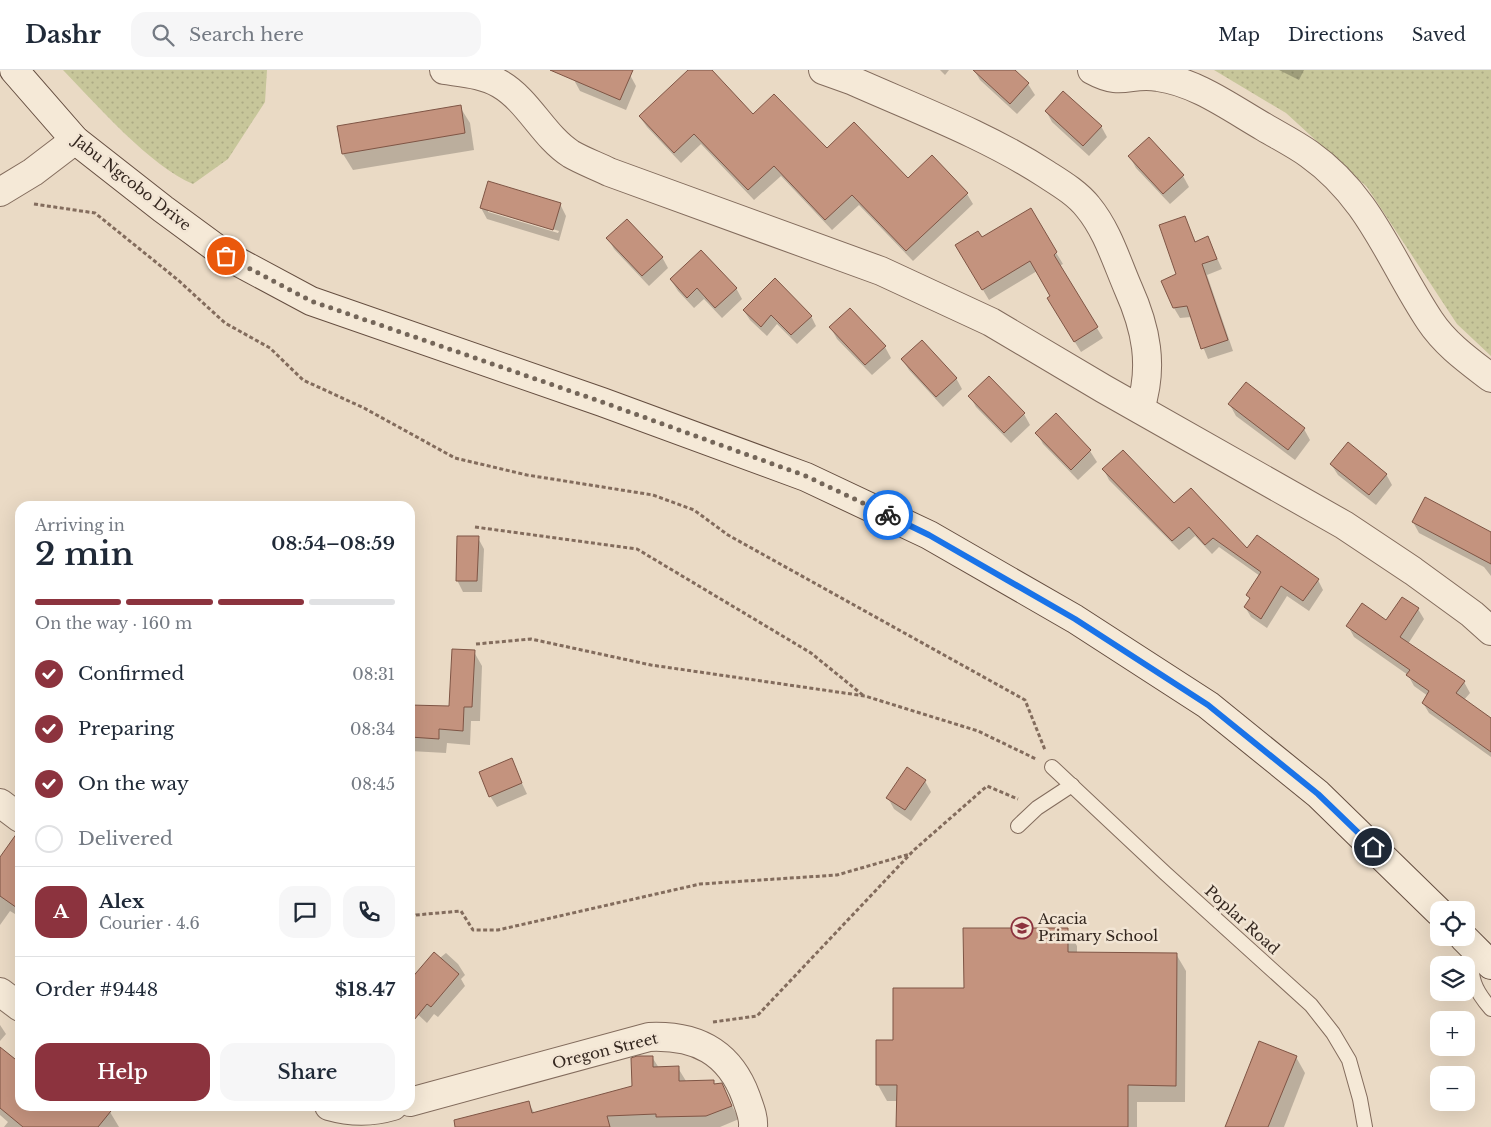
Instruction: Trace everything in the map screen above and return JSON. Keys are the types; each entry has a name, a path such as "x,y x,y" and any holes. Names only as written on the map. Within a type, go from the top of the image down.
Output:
{"street":[{"name":"Jabu Ngcobo Drive","path":"14,70 75,140 226,256 311,301 602,402 806,476 929,535 987,567 1075,619 1208,705 1318,794 1430,903"},
{"path":"444,70 480,75 501,84 521,102 542,128 570,153 594,164 881,271 991,322 1344,525 1413,571 1472,614 1491,632"},
{"path":"823,70 868,88 1020,157 1064,185 1086,205 1102,226 1144,331 1148,351 1148,377 1140,409"},
{"path":"1092,70 1116,80 1158,76 1180,83 1207,94 1310,154 1353,195 1374,221 1431,322 1453,348 1491,378"},
{"path":"3,190 75,140"},
{"path":"0,803 15,814"},
{"path":"1473,946 1491,965"},
{"path":"0,992 15,1003"},
{"name":"Oregon Street","path":"415,1101 649,1036 672,1036 709,1049 728,1065 740,1082 750,1109 753,1127"}],"lane":[{"name":"Poplar Road","path":"1052,767 1311,1005 1333,1033 1349,1060 1360,1099 1365,1127"},
{"path":"1018,826 1037,808 1072,785"},
{"path":"1467,946 1473,985 1477,994 1491,1009"}],"path":[{"path":"3,190 26,203 95,214 178,280 225,323 270,348 303,380 364,408 455,458 527,475 653,494 694,510 728,535 1025,700 1052,767"},
{"path":"475,527 637,549 811,653 865,696"},
{"path":"476,644 531,639 651,665 865,696 978,731 1052,767"},
{"path":"690,1041 710,1022 757,1016 910,854 987,786 1037,808"},
{"path":"415,916 461,911 474,930 498,930 700,884 837,875 910,854"}],"green space":[{"path":"63,70 267,70 265,102 228,159 193,184 177,176 142,149"},
{"path":"1214,70 1491,70 1491,356 1457,324 1367,187 1286,113"}],"building":[{"path":"550,70 633,70 620,100"},
{"path":"688,70 712,70 753,114 774,94 827,148 854,122 908,178 932,155 968,193 906,251 852,195 825,220 774,166 748,190 694,134 674,153 639,116"},
{"path":"973,70 1015,70 1029,83 1010,104"},
{"path":"1063,91 1102,126 1083,146 1045,111"},
{"path":"461,105 465,133 342,154 337,126"},
{"path":"1149,137 1184,175 1163,194 1128,156"},
{"path":"488,181 561,203 553,230 480,208"},
{"path":"1031,208 1057,252 1054,255 1098,327 1074,342 1047,298 1050,296 1030,261 982,290 955,245 978,231 982,237"},
{"path":"1185,216 1195,242 1208,236 1217,259 1202,264 1228,340 1201,349 1187,306 1173,308 1161,281 1176,274 1159,225"},
{"path":"627,219 663,257 642,276 606,238"},
{"path":"701,250 737,288 715,308 697,288 687,298 670,279"},
{"path":"775,278 812,316 791,335 771,315 761,327 743,310"},
{"path":"850,308 886,346 865,365 829,327"},
{"path":"922,340 957,378 936,397 901,359"},
{"path":"989,376 1025,413 1004,433 968,396"},
{"path":"1246,382 1305,428 1288,450 1228,404"},
{"path":"1056,413 1091,450 1071,470 1035,433"},
{"path":"1348,442 1387,474 1369,495 1330,464"},
{"path":"1123,450 1174,503 1191,488 1247,548 1257,535 1319,579 1303,601 1281,586 1261,619 1244,607 1250,598 1246,595 1261,572 1213,538 1205,545 1189,527 1172,541 1102,469"},
{"path":"1425,497 1491,532 1491,564 1412,522"},
{"path":"457,536 479,536 477,581 456,581"},
{"path":"1402,597 1419,608 1400,637 1465,681 1456,693 1491,718 1491,752 1422,703 1429,691 1406,675 1410,670 1346,626 1362,603 1386,620"},
{"path":"452,649 475,650 472,707 464,707 463,731 439,729 439,739 415,737 415,705 449,706"},
{"path":"512,758 522,783 489,797 479,772"},
{"path":"907,767 926,780 905,810 886,798"},
{"path":"15,836 15,906 0,896 0,857"},
{"path":"963,928 1068,928 1068,952 1177,953 1176,1086 1128,1085 1128,1127 896,1127 897,1085 876,1085 876,1040 893,1040 893,988 964,988"},
{"path":"434,952 459,974 431,1007 427,1004 415,1019 415,974"},
{"path":"1259,1041 1297,1056 1268,1127 1225,1127"},
{"path":"0,1047 15,1059 15,1111 111,1111 98,1127 23,1127 0,1108"},
{"path":"653,1056 653,1067 679,1066 679,1081 714,1080 714,1084 722,1083 732,1106 706,1116 656,1117 656,1114 607,1116 610,1127 455,1127 454,1120 529,1101 532,1113 632,1086 631,1058"}],"way so far":[{"path":"226,256 311,301 602,402 806,476 888,515"}],"place":[{"name":"Acacia Primary School","path":"1022,928"}],"route":[{"path":"888,515 987,567 1075,619 1208,705 1318,794 1373,847"}]}
